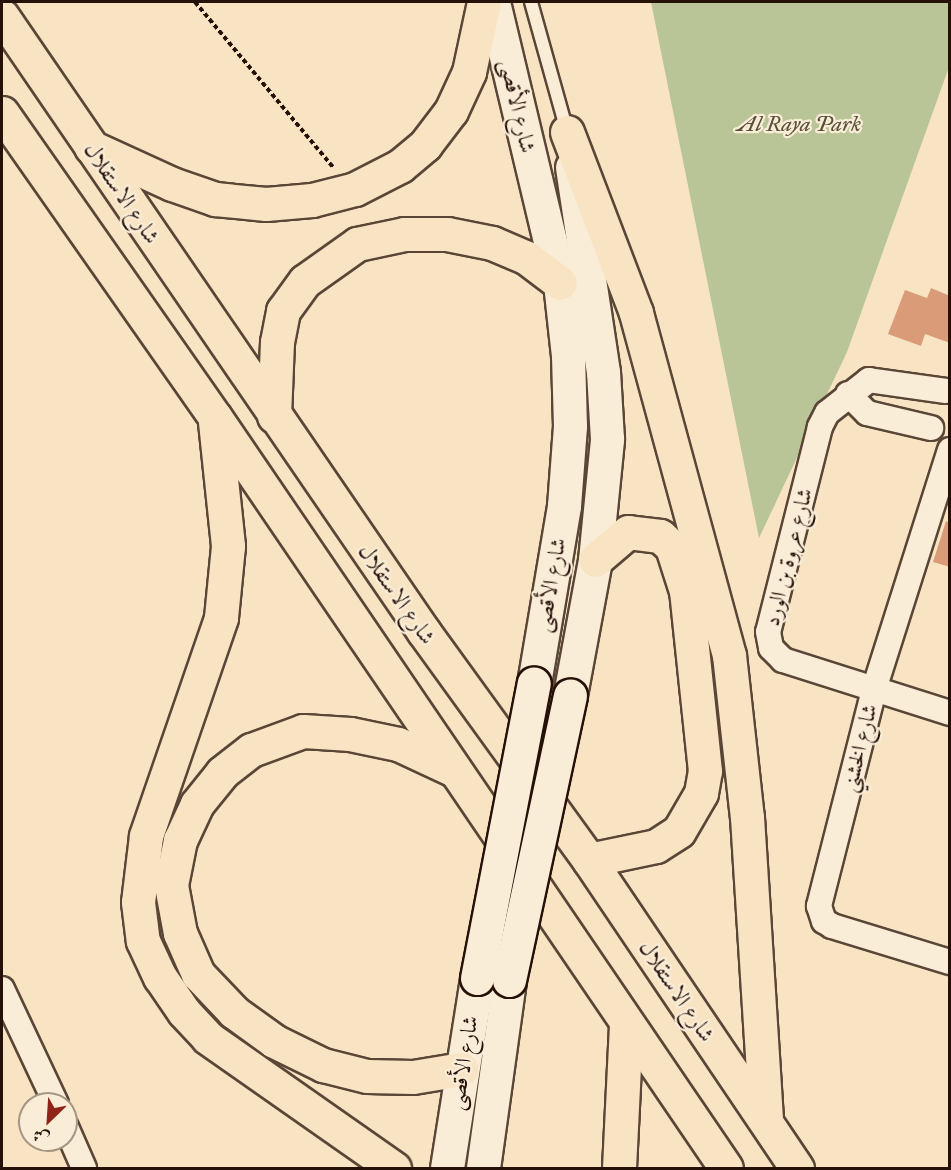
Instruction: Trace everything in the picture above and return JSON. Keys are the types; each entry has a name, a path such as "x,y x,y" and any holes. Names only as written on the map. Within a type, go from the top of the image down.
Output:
{"highway":[{"path":"90,146 172,184 215,199 266,204 312,200 355,189 400,166 426,145 451,111 469,72 484,2"},
{"name":"شارع الاستقلال","path":"2,16 274,416 589,860 797,1168"},
{"path":"2,113 215,417 726,1168"},
{"path":"567,132 636,313 729,655 747,818 766,1122"},
{"path":"274,416 277,342 283,311 305,281 357,244 404,234 492,243 527,258 560,283"},
{"path":"215,417 228,546 227,579 221,618 146,836 138,902 143,941 160,977 184,1012 208,1038 394,1168"},
{"path":"589,860 656,846 679,831 701,793 705,771 686,591 672,547 660,536 628,532 595,560"},
{"path":"454,770 398,744 350,734 303,732 251,750 222,773 197,804 180,840 171,885 180,933 198,974 234,1012 274,1041 323,1065 367,1076 413,1077 461,1069"},
{"path":"619,1168 626,1023"}],"main road":[{"name":"شارع الأقصى","path":"447,1168 477,978 534,683 564,506 570,426 560,283 493,2"},
{"name":"شارع الأقصى","path":"483,1168 509,980 570,695 595,560 606,464 603,372 567,132"}],"street":[{"name":"شارع عروة بن الورد","path":"948,391 869,380 848,394 827,413 820,427 768,632 771,648 783,660 950,713"},
{"path":"931,429 931,407 948,391"},
{"path":"848,394 867,413 931,429 950,445"},
{"name":"شارع الخشني","path":"950,450 874,690 819,914 832,926 950,962"},
{"path":"2,990 50,1092"},
{"path":"77,1152 84,1168"}],"lane":[{"name":"شارع الأقصى","path":"531,2 567,132"}],"path":[{"path":"195,2 315,149 355,189"}],"green space":[{"name":"Al Raya Park","path":"651,2 949,2 949,67 847,352 759,538"}],"building":[{"path":"931,288 950,296 950,343 925,334 921,346 888,334 905,290 927,298"},
{"path":"946,521 950,523 950,567 933,562"}]}
